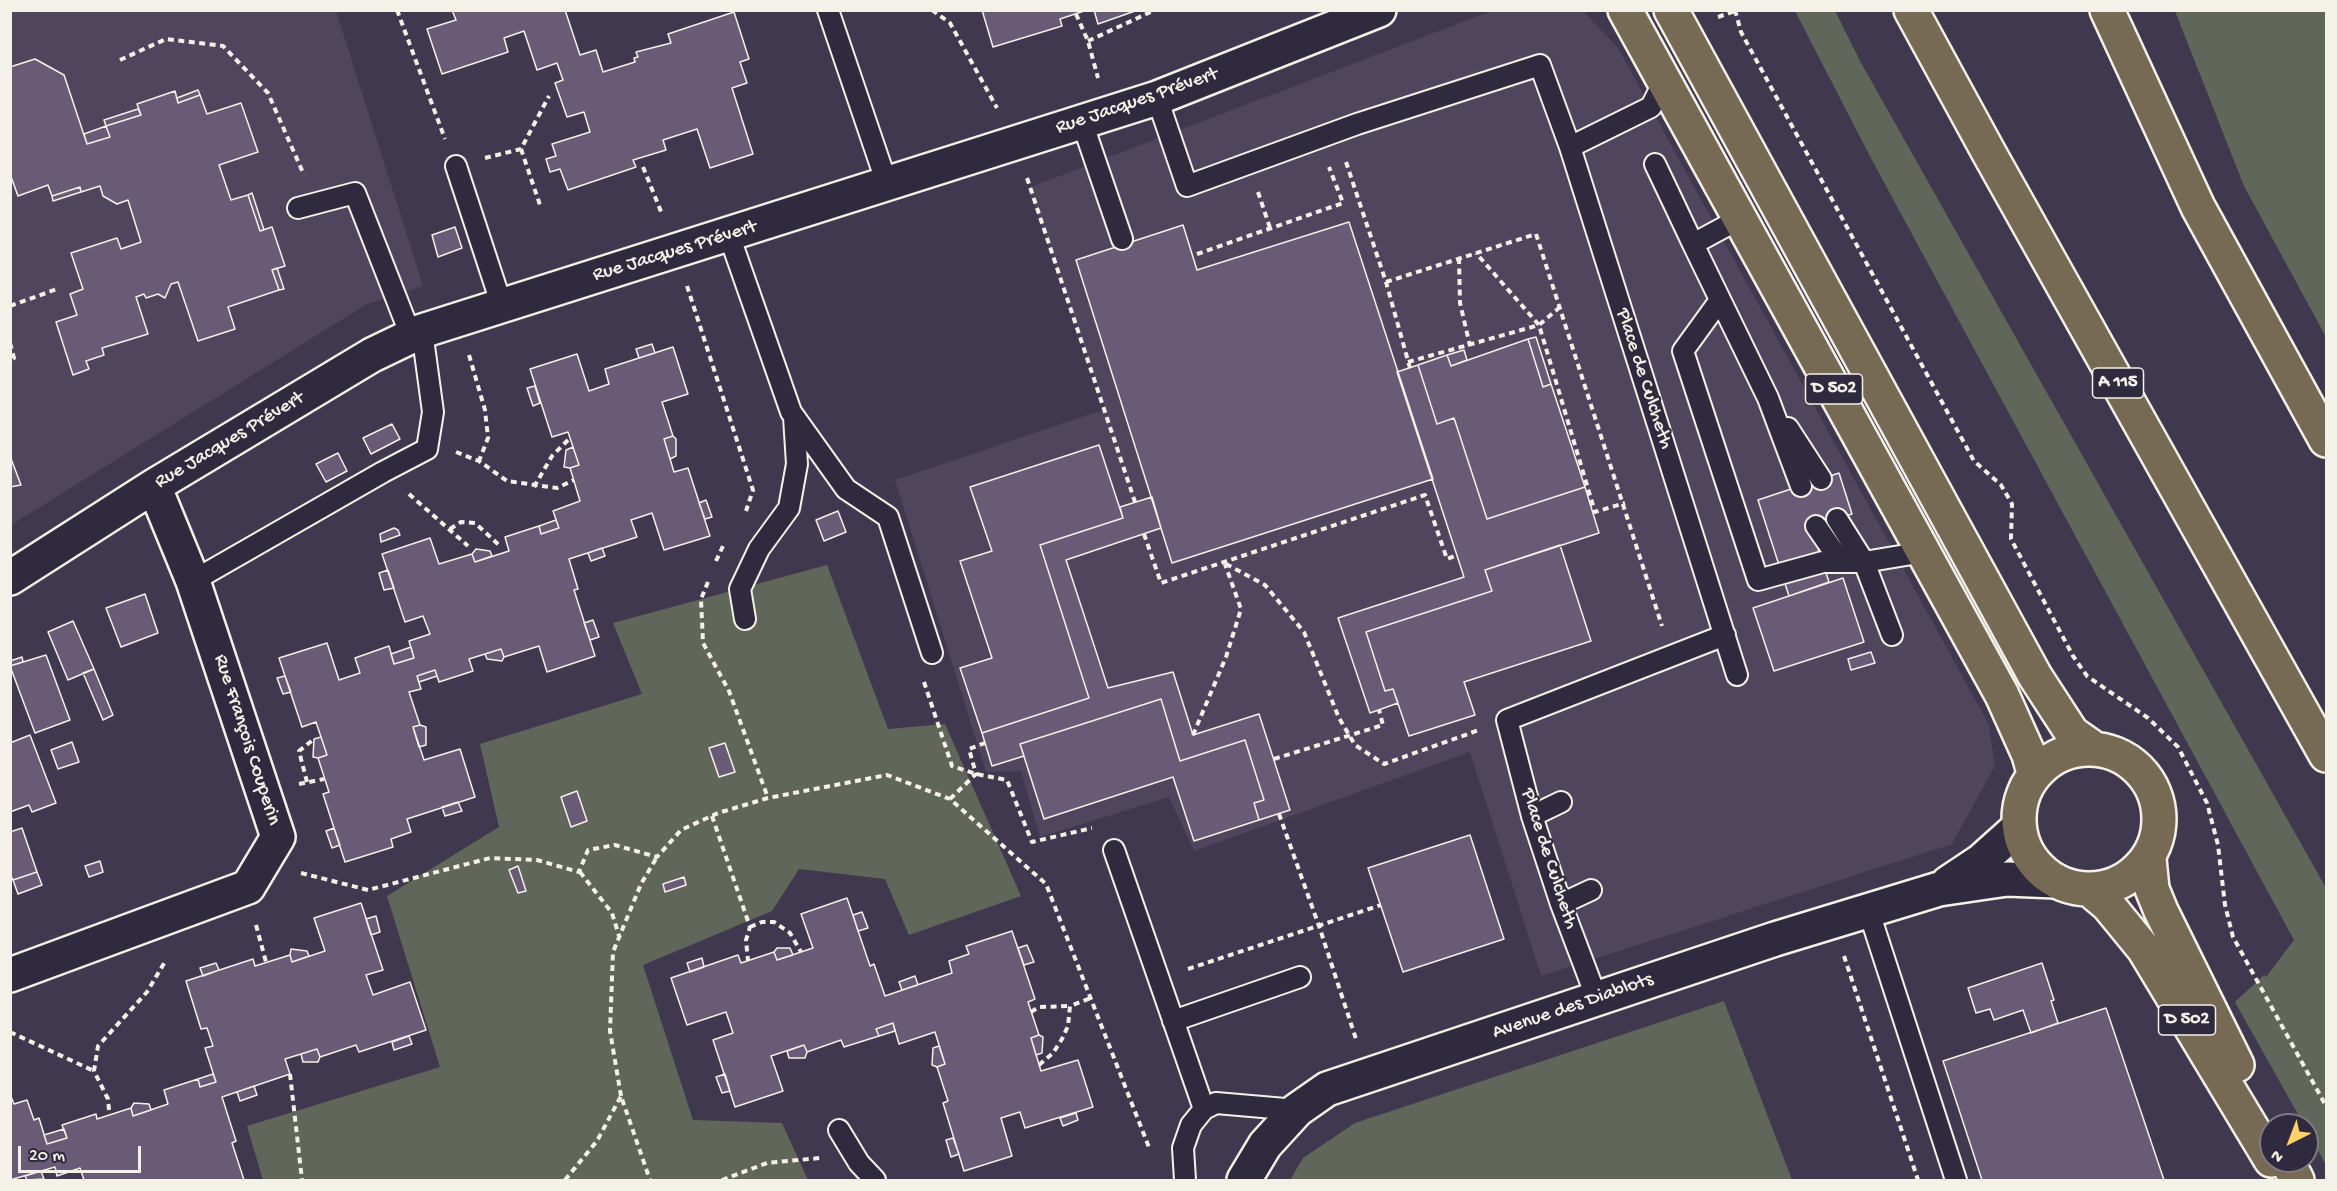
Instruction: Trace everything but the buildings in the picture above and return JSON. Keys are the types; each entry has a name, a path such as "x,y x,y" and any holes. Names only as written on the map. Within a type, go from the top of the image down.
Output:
{"main road":[{"name":"D 502","path":"1624,10 1741,218 2002,695 2025,745 2034,773"},
{"name":"D 502","path":"1671,10 2035,676 2072,733 2092,747"},
{"name":"A 115","path":"1911,10 2326,755"},
{"path":"2107,10 2198,207 2326,440"},
{"path":"2092,747 2115,753 2135,764 2150,782 2158,803 2159,826 2149,859 2126,879 2108,887 2090,890 2056,881 2034,863 2024,846 2019,826 2019,807 2034,773 2051,759 2069,750 2092,747"},
{"name":"D 502","path":"2149,859 2152,889 2173,939 2262,1113"},
{"name":"D 502","path":"2090,890 2108,904 2145,949 2259,1140"}],"street":[{"name":"Rue Jacques Prévert","path":"10,578 154,486 372,355 417,334 1157,98 1379,10"},
{"name":"Rue François Couperin","path":"10,975 248,887 278,837 193,581 154,486"},
{"name":"Avenue des Diablots","path":"1939,889 1981,861 2019,826"},
{"name":"Avenue des Diablots","path":"1244,1180 1265,1145 1297,1110 1327,1089 1868,909 1939,889 2007,879 2056,881"}],"lane":[{"path":"828,10 887,184"},
{"name":"Place de Culcheth","path":"1157,98 1187,186 1327,135 1540,65 1570,147 1737,675"},
{"path":"1570,147 1651,107 1664,81"},
{"path":"1096,117 1122,239"},
{"path":"1654,164 1768,398 1801,486"},
{"path":"456,166 502,306"},
{"path":"193,581 427,449 432,412 417,334 355,193 307,206"},
{"path":"1693,244 1741,218"},
{"path":"729,235 794,417 798,464 789,508 759,549 740,589 745,619"},
{"path":"1720,300 1683,351 1758,580 1823,562 1864,562 1924,552"},
{"path":"1768,398 1821,479"},
{"path":"794,417 846,489 888,517 929,645"},
{"path":"1837,519 1864,562 1892,635"},
{"path":"1816,526 1841,562"},
{"path":"1507,720 1725,635"},
{"name":"Place de Culcheth","path":"1507,720 1532,816 1597,999"},
{"path":"1532,816 1561,802"},
{"path":"1113,850 1204,1109"},
{"path":"1561,903 1592,890"},
{"path":"1868,909 1956,1180"},
{"path":"1173,1021 1300,977"},
{"path":"1185,1180 1183,1148 1191,1125 1204,1109 1216,1102 1297,1110"},
{"path":"840,1130 859,1162 875,1180"}],"path":[{"path":"397,10 456,166 521,149"},
{"path":"932,10 950,23 1015,143 1135,502"},
{"path":"1088,41 1155,10"},
{"path":"1735,10 1741,32 1974,461 2001,485 2012,504 2011,538 2073,656 2087,676 2148,718 2178,747 2207,803 2218,845 2225,905 2233,937 2326,1106"},
{"path":"1076,14 1088,41 1096,117"},
{"path":"120,60 166,39 223,46 268,93 307,206"},
{"path":"540,205 521,149 549,96"},
{"path":"1197,254 1342,203 1327,135"},
{"path":"1327,135 1386,282 1410,368"},
{"path":"643,167 676,252 753,490 743,520"},
{"path":"1386,282 1536,234 1672,656"},
{"path":"1476,253 1539,325 1595,512 1624,503"},
{"path":"1459,258 1460,303 1470,346"},
{"path":"10,306 57,289"},
{"path":"1408,362 1539,325 1560,307"},
{"path":"458,320 485,410 488,438 479,461"},
{"path":"10,344 14,358 10,359"},
{"path":"534,487 552,456 570,438"},
{"path":"428,441 479,461 507,481 534,487 557,488 574,480"},
{"path":"383,472 468,546"},
{"path":"1144,534 1161,583 1225,564 1425,495 1447,559 1457,555"},
{"path":"450,529 461,522 475,523 499,545"},
{"path":"712,570 720,550 726,543"},
{"path":"1193,735 1226,657 1241,609 1225,564"},
{"path":"1225,564 1265,585 1304,632 1339,718 1355,745 1384,764 1507,720"},
{"path":"709,580 701,599 703,643 729,691 768,798"},
{"path":"929,645 911,643 952,766 976,774 1007,780 1032,842 1105,825 1113,850"},
{"path":"1274,759 1383,725 1379,710"},
{"path":"307,782 299,751 314,740"},
{"path":"976,774 969,749 985,743"},
{"path":"950,799 976,774"},
{"path":"650,1180 621,1096 610,1031 613,952 641,884 657,857 681,830 712,816 768,798 887,775 950,799 1046,884 1151,1151"},
{"path":"1279,814 1319,926 1368,1077"},
{"path":"712,816 750,927 746,940 748,960"},
{"path":"579,872 588,850 615,845 657,857"},
{"path":"263,863 368,890 490,858 537,860 579,872 612,913 619,937"},
{"path":"1159,979 1381,905"},
{"path":"750,927 762,922 774,922 790,933 801,952"},
{"path":"1833,922 1918,1180"},
{"path":"255,923 266,962"},
{"path":"109,1110 108,1099 94,1071 98,1046 147,992 166,958"},
{"path":"1031,1012 1039,1007 1070,1006 1091,998"},
{"path":"1039,1065 1053,1053 1062,1039 1068,1026 1070,1006"},
{"path":"10,1032 94,1071"},
{"path":"290,1074 302,1180"},
{"path":"565,1180 597,1141 621,1096"},
{"path":"722,1180 767,1163 839,1156 859,1162"}],"shaded area":[{"path":"11,11 336,11 423,286 367,304 11,525"},
{"path":"1491,11 1583,11 1618,48 1989,725 1995,766 1952,844 1541,976 1470,752 1194,851 1169,797 1040,837 1021,771 986,772 895,480 1106,409 1028,188"}],"green space":[{"path":"1795,11 1835,11 1860,61 2326,888 2326,1165 2319,1152 2319,1113 2297,1113 2235,1002 2264,975 2266,977 2294,940 1873,162"},
{"path":"2175,11 2326,11 2326,337 2244,186"},
{"path":"827,565 888,729 945,724 1021,896 909,935 885,879 799,869 772,911 643,965 693,1120 782,1123 808,1180 263,1180 247,1126 440,1067 387,896 499,827 480,744 642,694 613,623"},
{"path":"1724,1001 1792,1180 1290,1180 1303,1158 1355,1123"}]}
